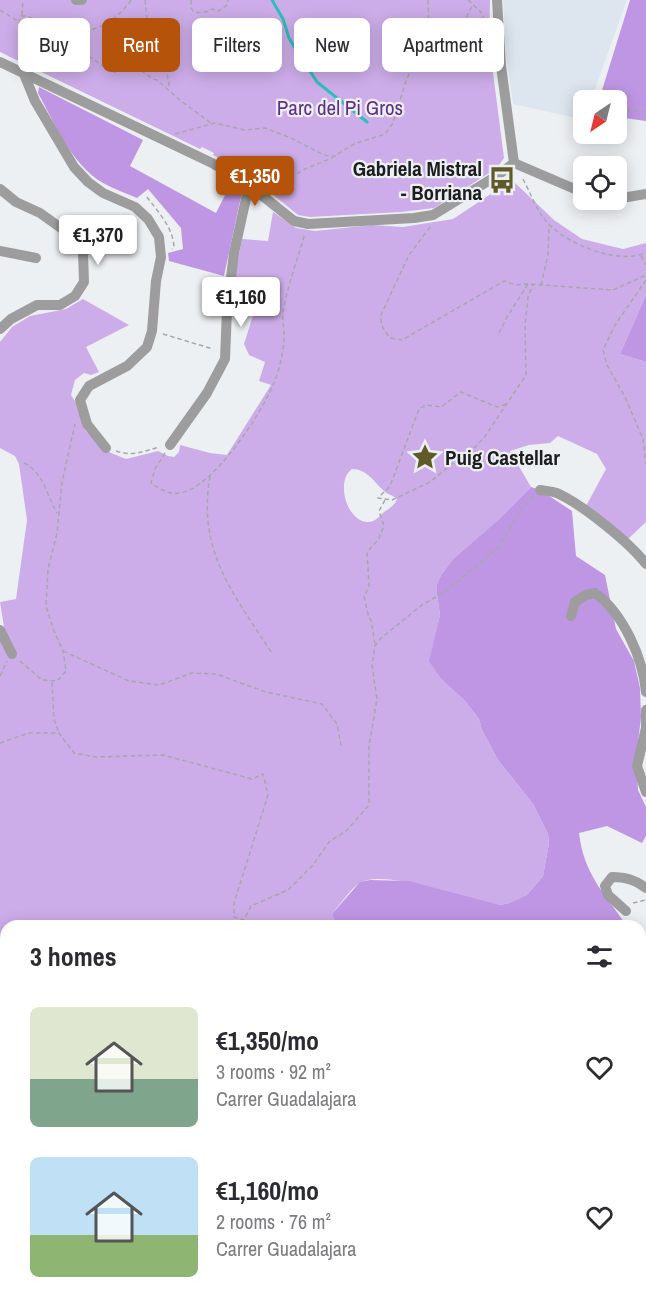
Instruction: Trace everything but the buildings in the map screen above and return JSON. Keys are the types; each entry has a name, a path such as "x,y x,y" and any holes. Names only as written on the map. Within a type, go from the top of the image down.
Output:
{"street":[{"path":"76,0 82,0"},
{"path":"497,0 501,66 514,163"},
{"path":"0,62 212,163 249,185 294,221 308,224 433,215 462,199 514,163"},
{"path":"24,74 35,101 74,167 88,182 103,192 135,207 148,219 159,237 161,257 156,281 152,331 147,347 127,366 89,386 80,400 87,424 106,448"},
{"path":"514,163 573,188"},
{"path":"170,445 224,365 234,253 249,185"},
{"path":"0,189 16,202 40,213 68,233 83,252 84,282 75,296 60,304 37,305 12,319 0,329"},
{"path":"627,197 646,194"},
{"path":"0,251 36,258"},
{"path":"540,490 557,493 570,501 611,530 636,551 646,564"},
{"path":"571,616 575,602 585,596 595,593 607,602 632,642 644,671 646,692"},
{"path":"0,630 12,654"},
{"path":"646,710 645,728 637,766 646,792"},
{"path":"626,911 608,895 605,886 612,877 624,877 646,888"}],"path":[{"path":"23,0 21,16 27,16 55,29 79,33 102,24"},
{"path":"116,18 131,0"},
{"path":"145,0 147,20 152,29 150,49 160,64 166,68 170,84 168,90"},
{"path":"191,0 191,8 194,12 200,13 212,9 219,11 228,4 228,0"},
{"path":"428,0 428,18"},
{"path":"468,0 474,3 484,18"},
{"path":"466,18 474,3"},
{"path":"0,10 18,21"},
{"path":"143,72 157,80 212,124"},
{"path":"262,195 305,169 333,157 354,144 386,134 393,123 410,72"},
{"path":"627,111 646,112"},
{"path":"162,140 212,124 245,130 265,128 333,157"},
{"path":"514,163 544,219 577,244 605,254 640,255 646,253"},
{"path":"433,215 429,230 409,255 380,317 383,328 390,338 402,340 504,281 516,285 533,284 613,290 646,275"},
{"path":"170,445 154,469 151,483 162,490 177,494 189,491 210,476 228,456 246,430 274,384 284,341 283,314 308,224"},
{"path":"541,285 548,255 549,224"},
{"path":"640,255 646,265"},
{"path":"646,280 615,325 603,350 607,365 628,404 643,439 646,464"},
{"path":"499,333 528,284"},
{"path":"506,404 497,407 461,392 441,407 426,405 419,409 390,486 378,498 392,500 430,482 460,457 471,451 484,438 526,375 525,325 528,297 533,284"},
{"path":"161,333 219,350"},
{"path":"0,676 2,667 12,654 42,680 57,681 66,671 63,651 46,606 48,569 57,533 62,482 76,423"},
{"path":"106,448 126,455 170,445"},
{"path":"24,463 34,468 43,481 58,514"},
{"path":"210,476 207,507 208,531 218,564 230,588 271,652"},
{"path":"375,646 380,639 422,605 446,591 499,547 528,500 540,490"},
{"path":"52,681 54,719 59,733 74,753 96,758 164,755 252,779 263,774 268,795 234,903 234,917 244,920 251,906 288,890 313,865 329,842 347,830 369,805 369,746 377,699 372,665 375,646 372,620 369,618 363,597 369,586 367,552 378,540 384,526 379,511 386,499"},
{"path":"63,651 129,681 159,685 192,673 216,674 266,692 322,704 337,724 342,746"},
{"path":"0,743 29,732 59,733"}],"shaded area":[{"path":"503,0 627,0 595,90 573,90 573,117 513,104"},
{"path":"630,0 646,0 646,121 627,118 627,90 602,90"},
{"path":"39,87 143,140 130,166 216,213 231,183 240,188 242,192 224,276 169,261 168,253 183,249 181,228 148,189 137,198 103,183 92,175 73,154 58,130 38,93"},
{"path":"646,295 646,362 620,354"},
{"path":"531,487 540,490 572,511 576,556 605,575 616,629 634,661 640,688 641,718 636,758 638,790 646,807 646,836 642,843 607,826 579,833 590,872 623,920 334,920 332,914 360,882 409,881 500,905 527,895 543,876 549,843 548,834 533,804 498,760 482,730 479,719 465,701 441,679 429,661 440,615 437,584 441,575 453,559 498,520"}],"green space":[{"name":"Parc del Pi Gros","path":"0,0 490,0 490,18 382,18 382,72 493,72 504,158 497,168 434,208 310,217 298,215 246,173 213,155 214,153 202,147 200,149 41,72 90,72 90,18 18,18 18,61 0,52"},
{"path":"512,180 554,220 582,239 623,249 646,243 646,295 620,354 646,362 646,522 628,539 586,506 606,469 597,454 558,436 550,443 529,445 510,451 531,487 498,520 453,559 437,584 440,615 430,661 441,679 465,701 479,719 482,730 498,760 533,804 548,834 549,843 543,876 527,895 500,905 407,882 372,879 356,885 332,914 335,920 0,920 0,629 4,627 0,602 16,599 27,520 19,464 15,456 0,448 0,342 12,327 30,316 66,309 83,299 129,325 86,347 99,372 91,375 84,373 75,380 71,395 85,430 104,450 126,459 158,451 174,457 179,452 180,445 227,455 271,385 259,381 265,362 249,355 244,344 255,309 234,278 242,239 268,241 273,212 296,228 315,231 372,225 403,227 453,219","holes":["352,469 362,471 397,499 392,507 371,522 361,520 354,515 349,508 344,491 344,482"]}],"waterway":[{"path":"272,0 283,19 289,38 317,82 367,122"}],"place":[{"name":"Gabriela Mistral - Borriana","path":"502,180"},
{"name":"Puig Castellar","path":"425,457"}]}
